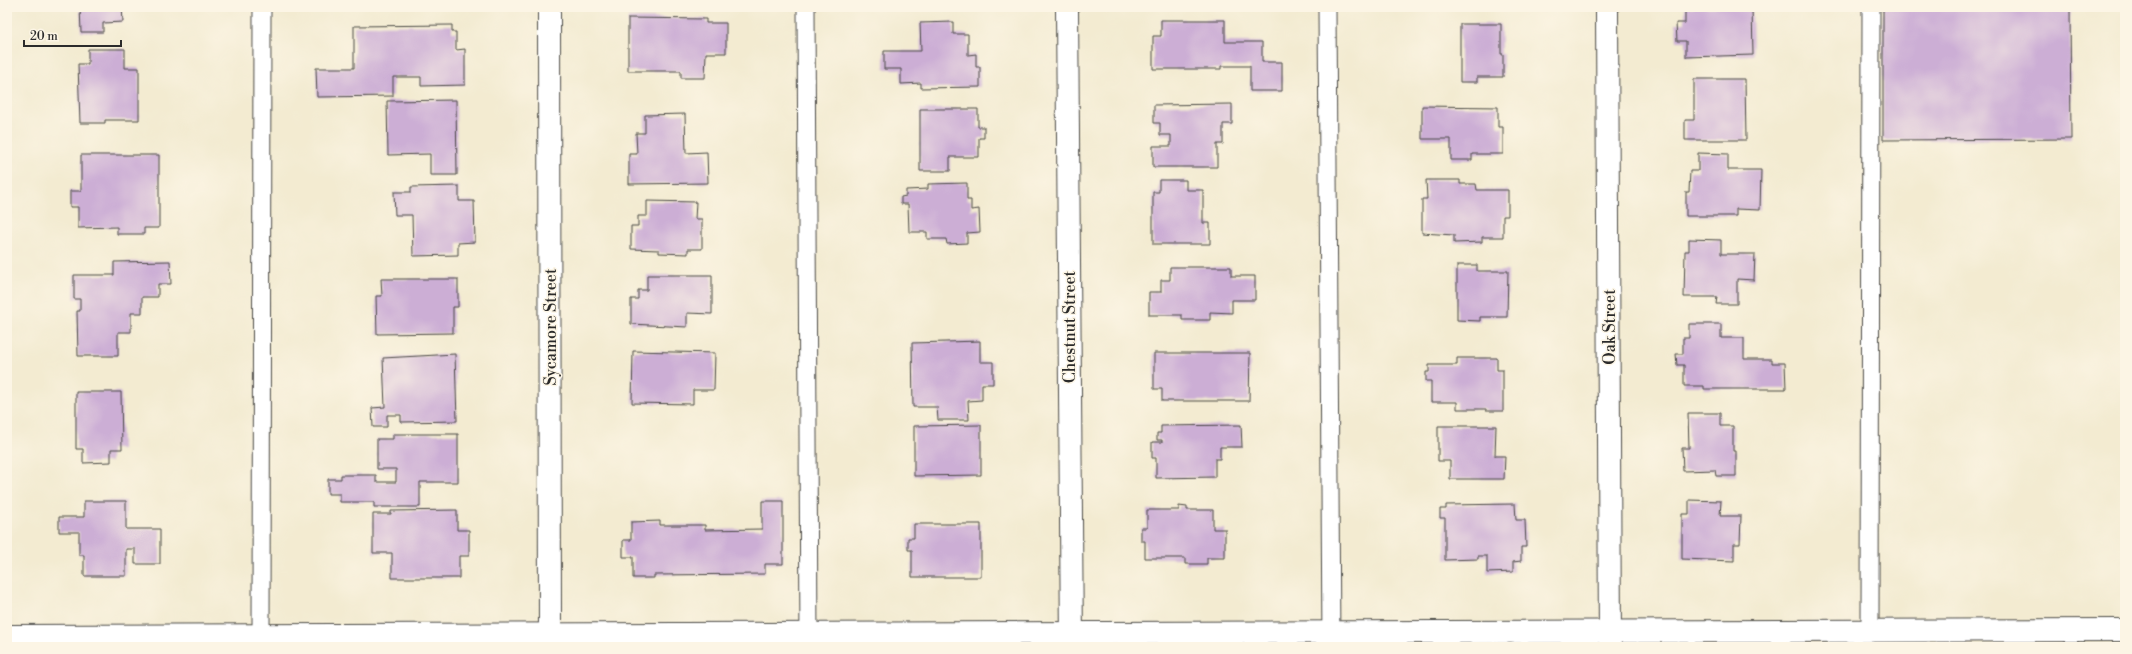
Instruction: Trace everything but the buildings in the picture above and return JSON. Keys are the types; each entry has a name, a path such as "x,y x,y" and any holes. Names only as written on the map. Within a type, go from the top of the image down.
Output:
{"street":[{"name":"Sycamore Street","path":"549,7 550,641"},
{"name":"Chestnut Street","path":"1067,7 1072,640"},
{"name":"Oak Street","path":"1607,7 1610,639"},
{"path":"7,636 261,641 1331,640 1610,639 1870,631 2125,630"}],"lane":[{"path":"261,641 262,7"},
{"path":"806,7 809,640"},
{"path":"1327,7 1331,640"},
{"path":"1870,631 1871,7"}]}
